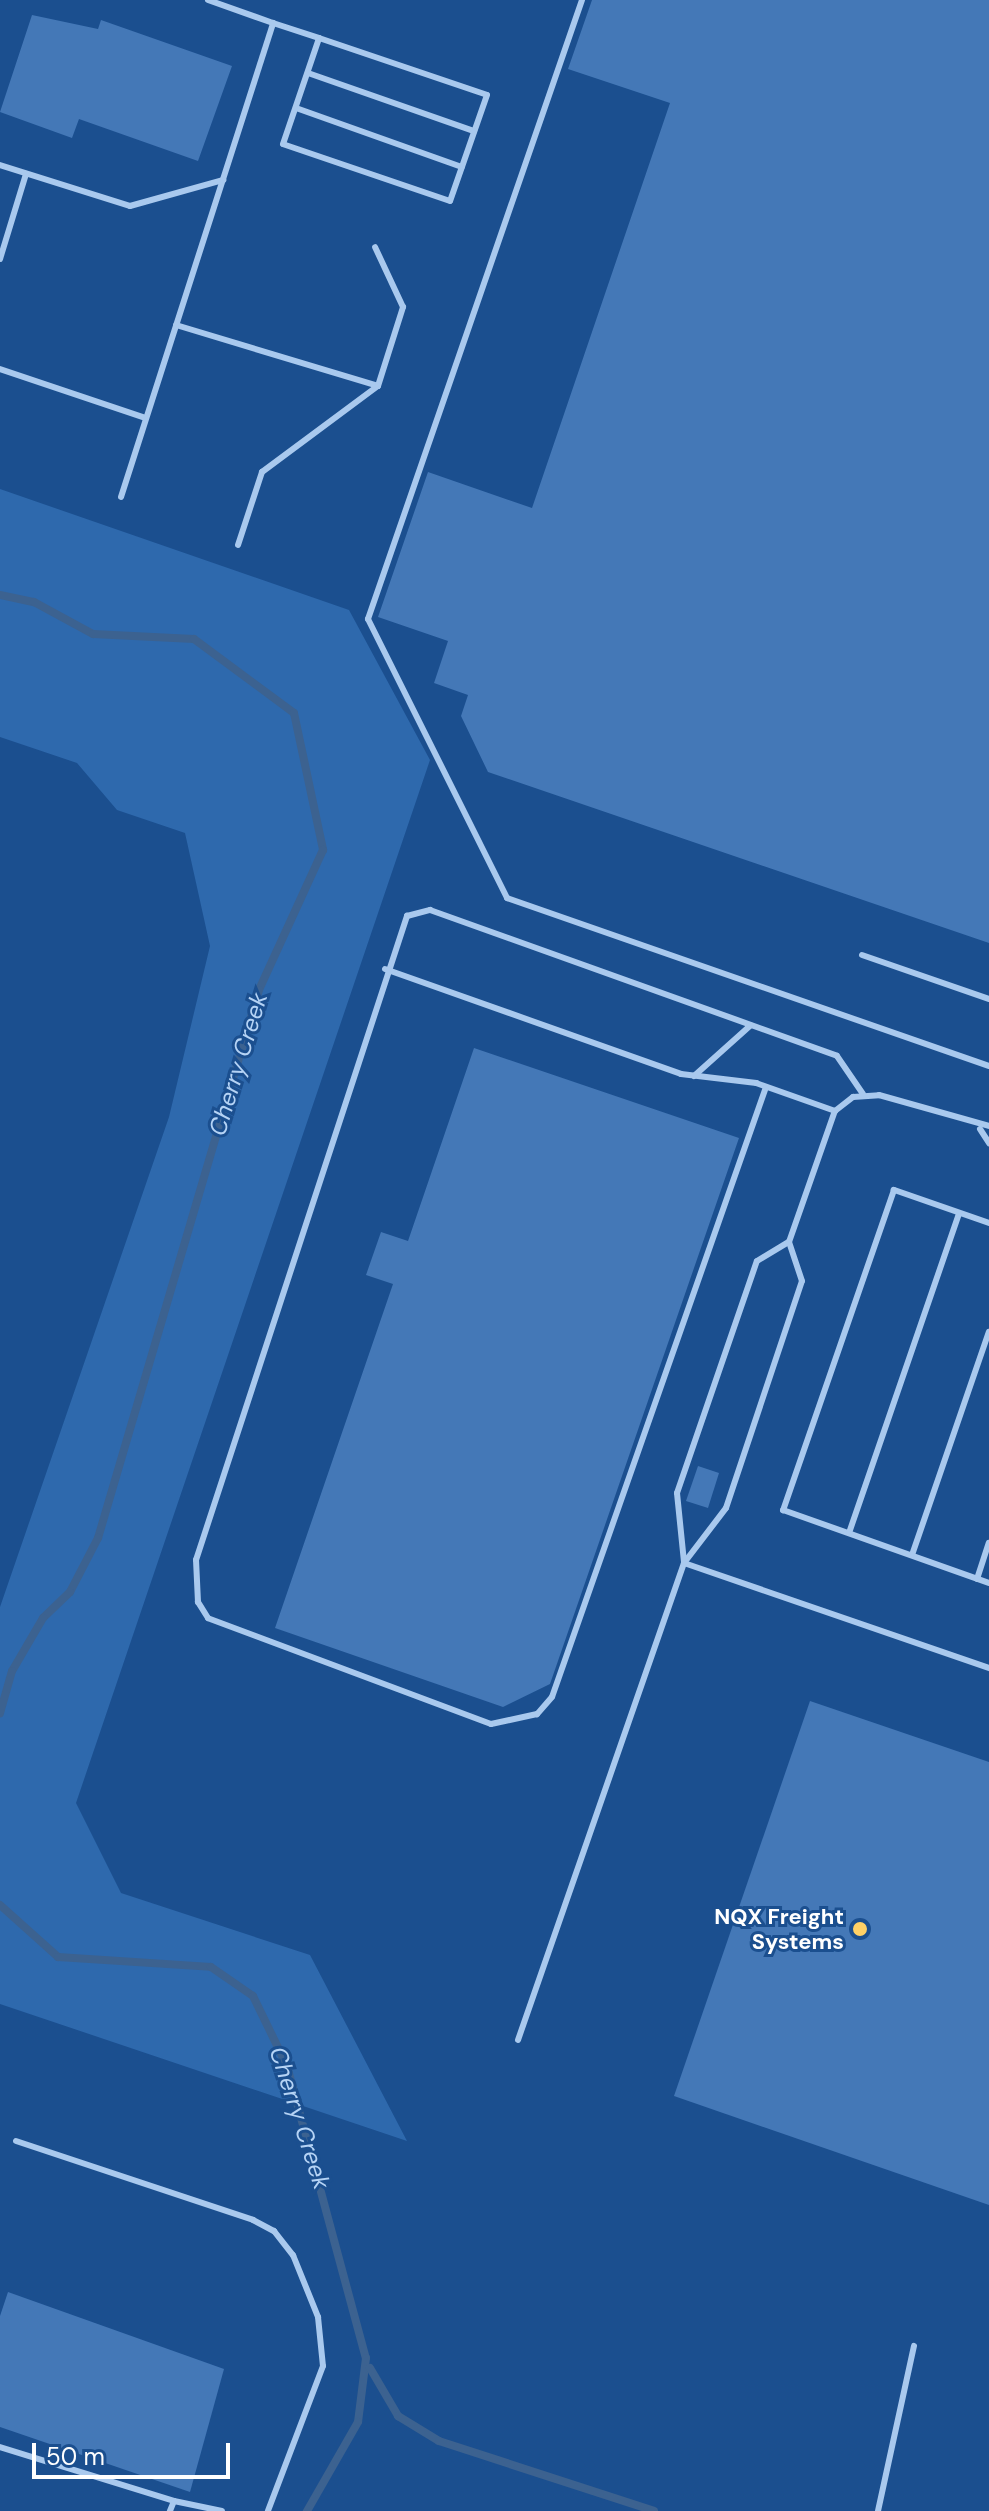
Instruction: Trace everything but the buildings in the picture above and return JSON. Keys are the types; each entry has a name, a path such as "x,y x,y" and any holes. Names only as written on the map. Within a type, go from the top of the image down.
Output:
{"lane":[{"path":"208,0 487,95 450,201 283,144 319,38"},
{"path":"582,0 368,619 507,898 989,1066"},
{"path":"121,497 273,23"},
{"path":"308,73 474,131"},
{"path":"296,108 462,167"},
{"path":"0,165 130,206 223,180"},
{"path":"0,259 26,174"},
{"path":"238,545 262,472 378,386 403,307 375,247"},
{"path":"176,325 378,386"},
{"path":"0,369 146,418"},
{"path":"766,1087 552,1697 525,1722 491,1724 225,1628 208,1618 196,1593 196,1560 400,923 430,910 837,1056 863,1094 980,1129 989,1126"},
{"path":"862,955 989,999"},
{"path":"385,969 694,1077 766,1087 835,1111"},
{"path":"694,1077 751,1025"},
{"path":"518,2040 684,1563 726,1508 802,1281 789,1242 835,1111 863,1094"},
{"path":"980,1129 989,1143"},
{"path":"989,1223 894,1190 783,1510 989,1583"},
{"path":"849,1533 959,1213"},
{"path":"684,1563 677,1493 757,1261 789,1242"},
{"path":"912,1555 989,1332"},
{"path":"977,1579 989,1543"},
{"path":"684,1563 989,1668"},
{"path":"16,2141 253,2220 274,2231 293,2255 318,2317 323,2366 268,2511"},
{"path":"878,2511 914,2346"},
{"path":"0,2447 174,2501 222,2511"},
{"path":"170,2511 174,2501"}],"shaded area":[{"path":"0,489 349,610 430,760 76,1803 121,1893 310,1955 407,2141 0,2004 0,1607 169,1117 210,946 185,833 117,810 77,763 0,737"}],"waterway":[{"name":"Cherry Creek","path":"0,595 34,602 93,634 194,639 294,713 323,850 259,990 98,1538 70,1592 43,1618 12,1671 0,1713"},
{"name":"Cherry Creek","path":"0,1905 58,1957 211,1967 253,1996 287,2066 366,2358 358,2422 307,2511"},
{"path":"370,2368 398,2416 439,2441 654,2511"}],"place":[{"name":"NQX Freight Systems","path":"860,1929"}]}
